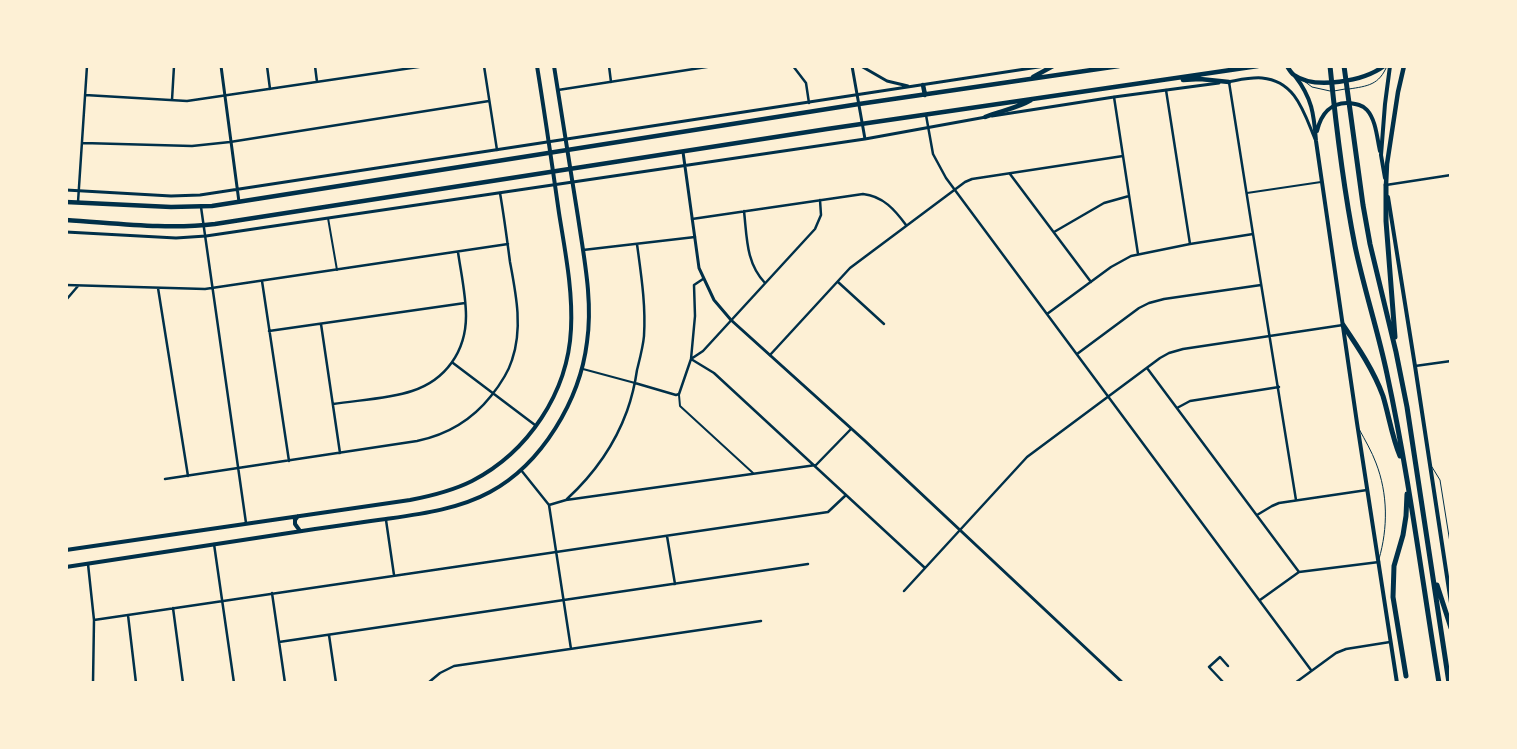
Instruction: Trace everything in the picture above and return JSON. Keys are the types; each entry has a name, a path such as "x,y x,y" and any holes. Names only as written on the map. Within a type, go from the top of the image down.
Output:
{"highway":[{"path":"1330,66 1341,168 1363,280 1387,372 1404,462 1439,683"},
{"path":"1344,66 1358,177 1370,244 1396,352 1415,457 1449,683"},
{"path":"1386,185 1386,221 1396,352"},
{"path":"1343,325 1368,364 1383,396 1395,443 1404,462"},
{"path":"1406,676 1395,610 1393,585 1394,566 1403,535 1406,516 1407,482"},
{"path":"1433,574 1451,628"}],"main road":[{"path":"66,550 410,500 453,489 471,481 490,470 523,442 536,426 554,397 569,351 571,330 569,279 537,66"},
{"path":"66,567 429,513 474,500 490,492 521,470 549,438 576,390 583,369 588,341 589,311 583,250 554,66"},
{"path":"1030,79 1053,66"},
{"path":"66,202 201,207 859,104 1119,66"},
{"path":"1225,71 1230,66"},
{"path":"66,220 166,226 204,225 862,124 1258,66"},
{"path":"1281,66 1288,68 1302,85 1309,99 1315,121 1316,141 1357,423 1397,683"},
{"path":"1293,75 1310,81 1352,80 1387,66 1382,155"},
{"path":"1386,185 1387,164 1404,66"},
{"path":"1161,81 1200,79 1229,82"},
{"path":"923,85 925,95"},
{"path":"985,117 1024,104 1032,99"},
{"path":"1316,141 1320,121 1324,113 1332,107 1342,103 1356,104 1366,109 1371,116 1382,155 1451,603"},
{"path":"298,516 295,524 300,531"},
{"path":"289,518 293,524 291,533"}],"street":[{"path":"78,203 87,66"},
{"path":"172,100 174,66"},
{"path":"220,66 239,202"},
{"path":"267,66 270,89"},
{"path":"315,66 317,82"},
{"path":"85,95 187,101 425,66"},
{"path":"484,66 497,150"},
{"path":"609,66 611,82"},
{"path":"558,90 714,66"},
{"path":"793,66 806,83 809,103"},
{"path":"852,66 865,139"},
{"path":"861,66 887,81 904,86 914,86"},
{"path":"66,190 192,196 1043,66"},
{"path":"66,232 176,238 206,236 865,139 985,117 1250,78 1272,80 1296,96 1316,141"},
{"path":"1229,82 1296,500"},
{"path":"1166,89 1190,244"},
{"path":"1114,97 1138,254"},
{"path":"83,143 192,146 230,142 489,101"},
{"path":"926,115 933,154 946,178 1311,670"},
{"path":"683,152 699,268 714,300 731,320 851,429 1123,683"},
{"path":"770,355 850,268 954,189 970,180 1123,156"},
{"path":"1010,174 1090,282"},
{"path":"1386,185 1451,175"},
{"path":"1247,193 1322,182"},
{"path":"165,479 409,443 437,436 456,426 482,407 507,373 517,342 516,300 500,192"},
{"path":"692,219 863,194 874,196 892,206 906,225"},
{"path":"1054,232 1104,203 1129,196"},
{"path":"691,359 703,351 818,226 821,214 820,200"},
{"path":"201,207 246,523"},
{"path":"744,211 751,261 755,271 765,283"},
{"path":"328,217 337,270"},
{"path":"1047,314 1120,261 1138,254 1253,234"},
{"path":"583,250 695,236"},
{"path":"66,285 213,288 508,244"},
{"path":"566,500 580,487 595,468 612,443 627,412 642,346 644,321 644,297 637,244"},
{"path":"333,404 398,395 417,390 434,380 453,362 460,350 466,320 458,252"},
{"path":"703,279 696,282 693,288 695,316 691,359 679,394 680,406 753,473"},
{"path":"262,280 289,461"},
{"path":"838,282 884,324"},
{"path":"1077,354 1139,308 1149,303 1261,284"},
{"path":"66,300 78,286"},
{"path":"158,288 188,476"},
{"path":"270,331 465,303"},
{"path":"322,324 340,453"},
{"path":"904,591 1028,457 1108,396 1169,353 1269,335 1343,325"},
{"path":"691,359 714,373 924,568"},
{"path":"1416,366 1451,360"},
{"path":"453,362 536,426"},
{"path":"1147,368 1299,572"},
{"path":"583,369 676,395 679,394"},
{"path":"1177,408 1189,401 1279,388"},
{"path":"548,505 566,500 814,465 819,463 851,429"},
{"path":"521,470 548,505 571,649"},
{"path":"1257,515 1276,504 1367,490"},
{"path":"94,620 828,512 846,495"},
{"path":"386,519 394,575"},
{"path":"667,535 675,584"},
{"path":"214,544 234,683"},
{"path":"1259,600 1299,572 1379,562"},
{"path":"88,564 94,620 93,683"},
{"path":"279,642 808,564"},
{"path":"272,593 285,683"},
{"path":"173,608 183,683"},
{"path":"128,615 136,683"},
{"path":"428,683 440,673 454,666 761,621"},
{"path":"329,634 336,683"},
{"path":"1295,683 1331,655 1341,650 1390,642"},
{"path":"1224,683 1209,667 1220,657 1228,666"}],"lane":[{"path":"1301,79 1307,84 1327,91 1366,86 1382,77 1387,66"},
{"path":"1357,423 1376,462 1383,488 1386,523 1379,562"},
{"path":"1430,464 1440,480 1451,549"}]}
